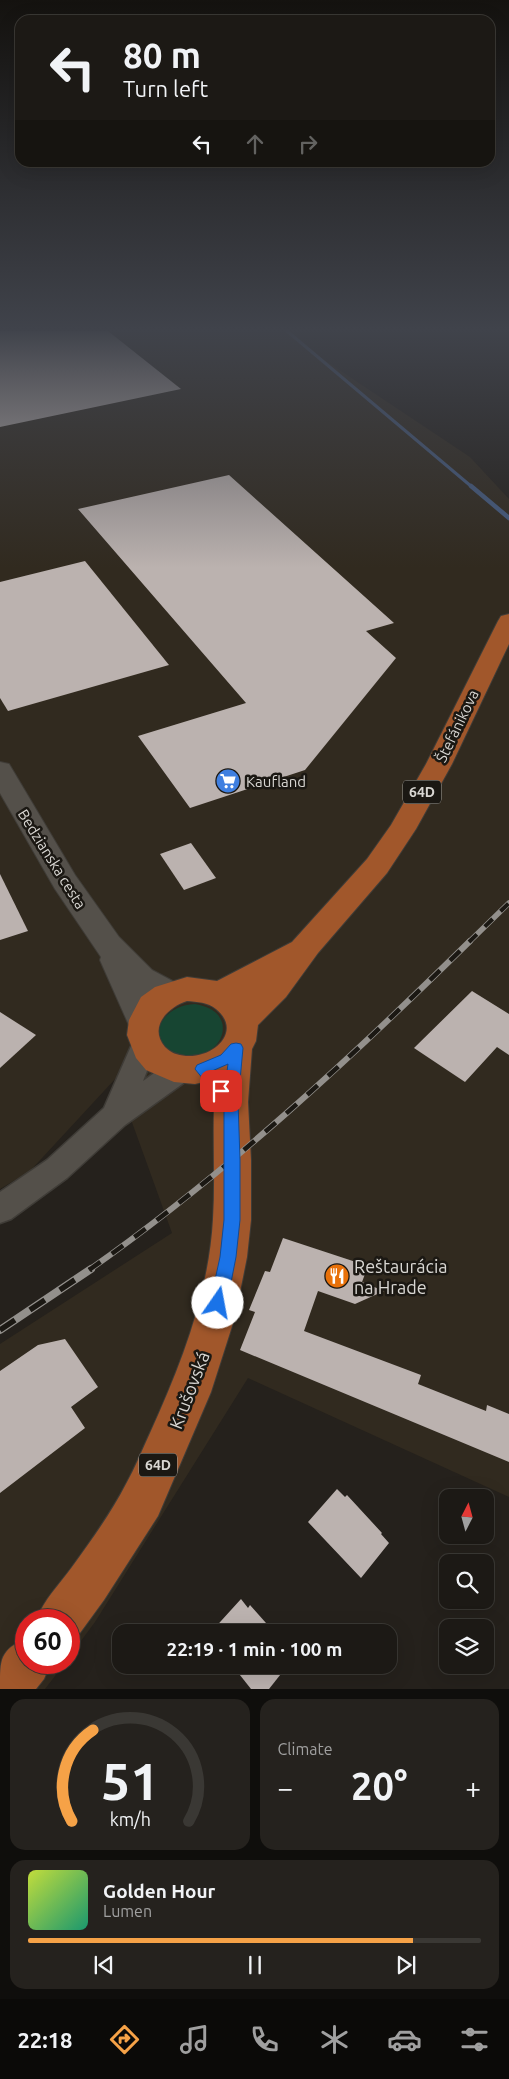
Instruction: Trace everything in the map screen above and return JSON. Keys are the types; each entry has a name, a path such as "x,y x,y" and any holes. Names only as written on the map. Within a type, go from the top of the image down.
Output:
{"main road":[{"name":"Štefánikova","path":"307,946 377,866 402,829 439,764 509,621"},
{"name":"64D","path":"219,994 258,975 307,946"},
{"name":"64D","path":"192,1069 225,1059 239,1034 307,946"},
{"path":"231,1102 192,1069 168,1066 156,1059 144,1034 154,1004 169,994 194,989 207,990 219,994 231,1002 239,1034"},
{"name":"Krušovská","path":"69,1609 88,1584 142,1500 183,1408 208,1340 222,1288 232,1220 233,1160 231,1102 239,1034"},
{"path":"5,1689 17,1674"}],"street":[{"name":"Bedzianska cesta","path":"0,770 16,801 65,882 108,945 141,978 169,994"},
{"name":"Bedzianska cesta","path":"108,945 144,1034"},
{"path":"116,1116 144,1034"},
{"path":"0,1209 57,1169 116,1116 192,1069"}],"shaded area":[{"path":"0,410 399,410 470,457 509,499 509,1497 248,1378 95,1622 80,1642 80,1609 15,1609 15,1674 57,1674 45,1689 0,1689 0,1344 172,1233 116,1078 30,1171 0,1189"}],"green space":[{"path":"195,1004 210,1009 219,1017 223,1027 221,1037 216,1046 206,1053 194,1056 180,1055 168,1050 161,1043 158,1034 160,1026 172,1011 183,1006"}],"building":[{"path":"0,410 82,410 0,427"},
{"path":"229,475 394,623 366,631 396,658 305,770 190,808 138,736 246,703 78,509"},
{"path":"85,561 169,665 8,711 0,698 0,582"},
{"path":"191,843 216,878 184,890 160,854"},
{"path":"0,874 28,931 0,940"},
{"path":"472,991 509,1014 509,1055 497,1047 465,1082 414,1048"},
{"path":"0,1012 36,1035 0,1068"},
{"path":"283,1238 368,1266 362,1282 384,1291 355,1304 318,1291 304,1331 421,1375 418,1384 486,1411 487,1405 509,1414 509,1462 240,1350 255,1312 249,1310 265,1271 270,1272"},
{"path":"65,1339 98,1387 71,1407 85,1428 0,1493 0,1371 38,1345"},
{"path":"337,1489 345,1497 347,1495 389,1543 361,1578 308,1522"},
{"path":"241,1599 248,1608 250,1605 267,1624 218,1624"},
{"path":"239,1674 281,1674 269,1689 251,1689"}],"waterway":[{"path":"380,410 472,487"},
{"path":"471,486 509,518"}],"railway":[{"path":"469,942 509,903"},
{"path":"89,1270 140,1233 239,1154 379,1029 470,941"},
{"path":"0,1330 91,1269"}],"place":[{"name":"Kaufland","path":"228,781"},
{"name":"Reštaurácia na Hrade","path":"337,1276"}],"route":[{"path":"218,1303 228,1257 232,1220 233,1160 231,1102 236,1048 225,1059 202,1069 221,1091"}]}
